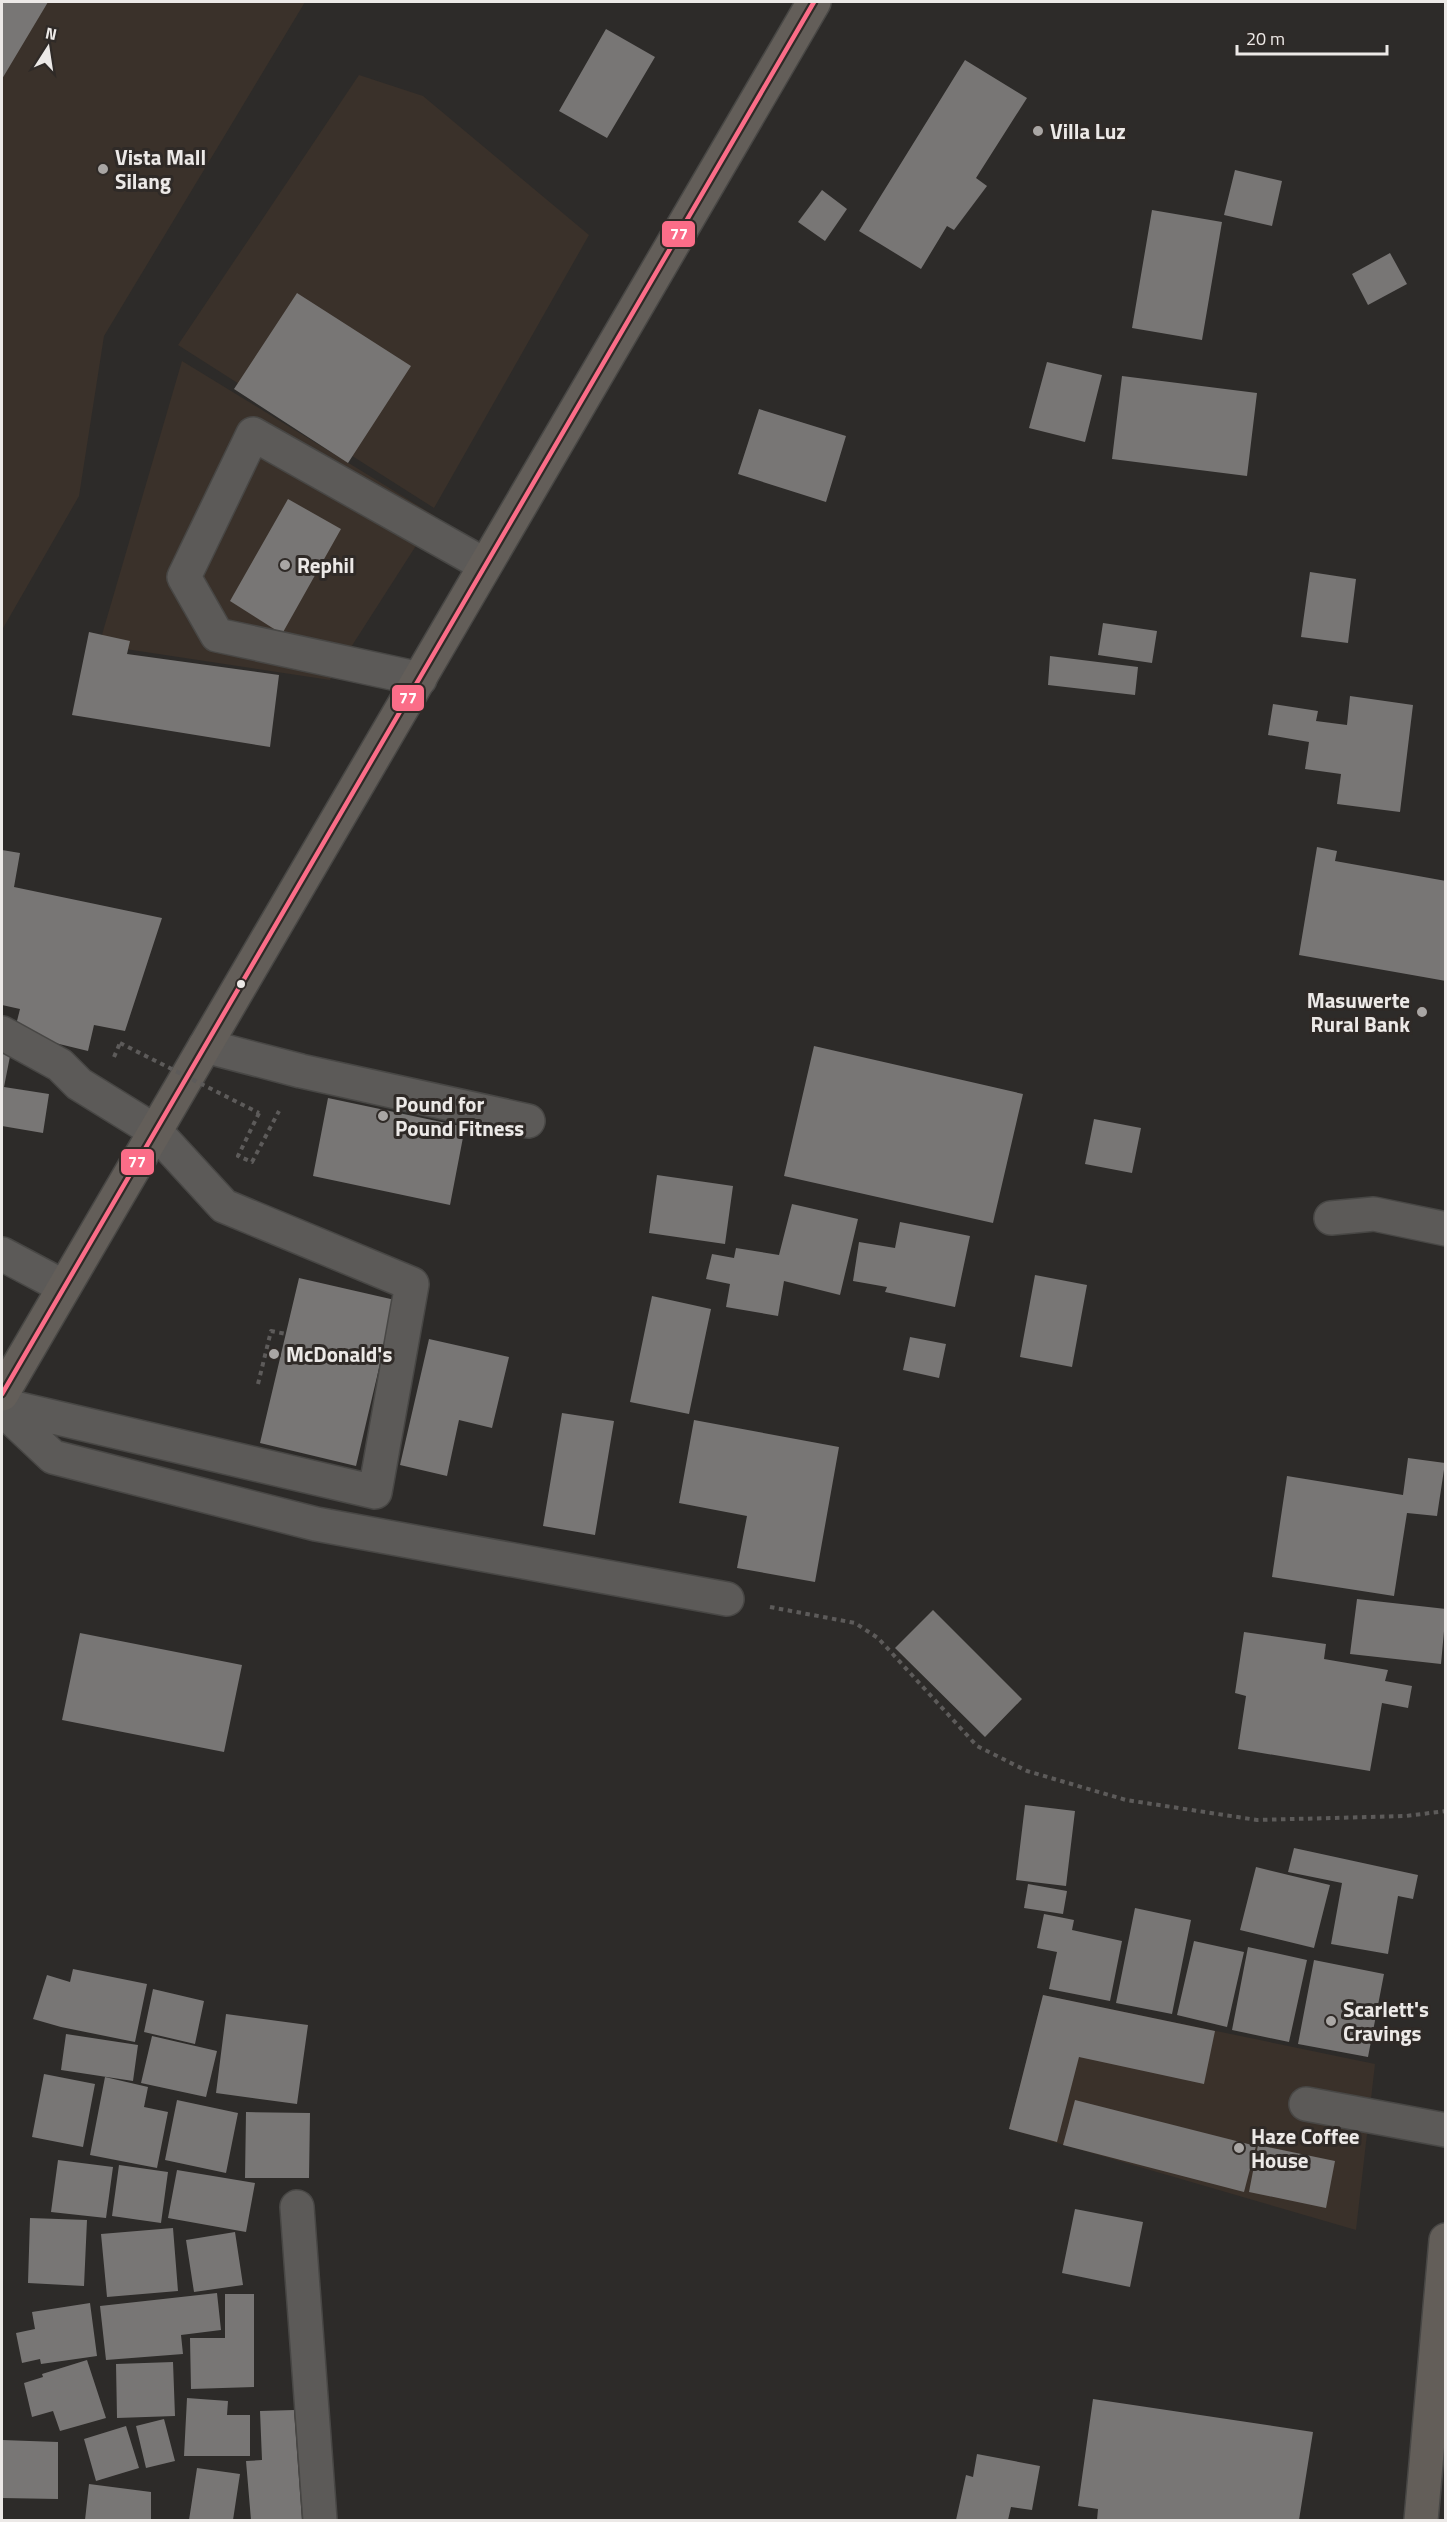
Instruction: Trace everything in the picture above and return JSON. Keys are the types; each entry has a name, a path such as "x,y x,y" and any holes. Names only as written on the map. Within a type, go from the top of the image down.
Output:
{"main road":[{"path":"2,1394 814,2"},
{"path":"1421,2520 1446,2240"}],"street":[{"path":"420,679 217,635 184,577 254,434 486,565"},
{"path":"2,1033 60,1065 79,1084 155,1131 224,1206 412,1284 375,1492 2,1407"},
{"path":"205,1046 301,1071 528,1121"},
{"path":"1331,1218 1374,1214 1446,1229"},
{"path":"2,1254 64,1287"},
{"path":"2,1407 53,1457 316,1524 728,1599"},
{"path":"1306,2104 1446,2130"},
{"path":"297,2207 320,2520"}],"path":[{"path":"120,1043 259,1113 238,1156 252,1162 301,1071"},
{"path":"258,1384 272,1331 286,1334"},
{"path":"728,1599 855,1623 878,1638 977,1746 1038,1774 1126,1800 1257,1820 1406,1816 1446,1810"}],"shaded area":[{"name":"Vista Mall Silang","path":"2,2 305,2 104,336 79,496 2,630"},
{"path":"359,75 423,96 589,235 434,508 178,345"},
{"path":"182,361 435,516 330,680 99,645"},
{"path":"1043,1995 1375,2064 1356,2230 1009,2129"}],"building":[{"path":"2,2 48,2 2,79"},
{"path":"606,29 655,57 607,138 559,111"},
{"path":"965,60 1027,98 976,178 987,186 954,230 947,226 921,269 859,231"},
{"path":"1235,170 1282,181 1272,226 1224,215"},
{"path":"822,190 847,209 825,241 798,222"},
{"path":"1152,210 1222,222 1202,340 1132,328"},
{"path":"1390,253 1407,284 1368,305 1352,274"},
{"path":"297,293 411,366 348,463 234,389"},
{"path":"1047,362 1102,375 1085,442 1029,428"},
{"path":"1122,376 1257,393 1247,476 1112,459"},
{"path":"759,409 846,436 826,502 738,474"},
{"name":"Rephil","path":"288,499 341,529 282,634 230,601"},
{"path":"1310,572 1356,579 1348,643 1301,637"},
{"path":"1103,623 1157,631 1152,663 1098,655"},
{"path":"89,632 130,641 127,654 279,675 270,747 72,715"},
{"path":"1050,656 1138,667 1135,695 1048,685"},
{"path":"1350,696 1413,705 1400,812 1337,804 1341,774 1305,769 1309,742 1268,735 1273,704 1318,711 1316,721 1347,725"},
{"path":"1317,847 1337,851 1335,861 1446,881 1446,981 1299,955"},
{"path":"2,850 20,853 14,887 162,918 125,1031 94,1025 88,1051 14,1033 20,1009 2,1005"},
{"path":"2,1044 12,1046 4,1087 49,1094 43,1133 2,1126"},
{"path":"814,1046 1023,1094 993,1223 784,1176"},
{"path":"328,1098 465,1127 450,1205 313,1176"},
{"path":"1094,1119 1141,1128 1132,1173 1085,1164"},
{"path":"657,1175 733,1186 725,1244 649,1233"},
{"path":"792,1204 858,1219 840,1295 784,1281 778,1316 726,1307 730,1284 706,1279 712,1254 734,1258 736,1248 779,1255"},
{"path":"900,1222 970,1236 955,1307 885,1292 887,1287 853,1281 859,1242 895,1248"},
{"path":"1035,1275 1087,1285 1072,1367 1020,1357"},
{"path":"299,1278 395,1300 356,1466 260,1443"},
{"path":"652,1296 711,1309 689,1414 630,1402"},
{"path":"910,1337 946,1344 939,1378 903,1370"},
{"path":"429,1339 509,1357 492,1428 459,1420 447,1476 400,1465"},
{"path":"562,1413 614,1421 595,1535 543,1526"},
{"path":"694,1420 839,1447 815,1582 737,1568 747,1516 679,1503"},
{"path":"1408,1458 1445,1463 1437,1516 1407,1513 1394,1596 1272,1577 1287,1476 1403,1495"},
{"path":"1357,1599 1446,1609 1441,1664 1350,1654"},
{"path":"933,1610 1022,1699 985,1737 895,1648"},
{"path":"1244,1632 1326,1644 1324,1659 1388,1670 1385,1681 1412,1686 1408,1708 1382,1703 1370,1771 1238,1749 1246,1696 1235,1693"},
{"path":"80,1633 242,1665 224,1752 62,1720"},
{"path":"1025,1805 1075,1811 1066,1886 1016,1880"},
{"path":"1294,1848 1418,1875 1413,1899 1398,1896 1388,1954 1331,1944 1342,1883 1288,1872"},
{"path":"1256,1867 1330,1885 1314,1948 1240,1930"},
{"path":"1028,1884 1067,1891 1063,1914 1024,1908"},
{"path":"1135,1908 1191,1920 1172,2014 1116,2003"},
{"path":"1044,1914 1074,1920 1072,1930 1122,1941 1110,2001 1049,1989 1057,1952 1037,1948"},
{"path":"1194,1941 1244,1952 1227,2027 1177,2015"},
{"path":"1248,1947 1307,1960 1289,2042 1232,2030"},
{"path":"1314,1960 1384,1974 1368,2057 1298,2044"},
{"path":"73,1969 147,1984 135,2042 33,2019 47,1975 70,1982"},
{"path":"153,1989 204,2001 195,2044 144,2032"},
{"path":"1043,1995 1215,2031 1204,2084 1079,2057 1057,2142 1009,2129"},
{"path":"226,2014 308,2025 297,2104 216,2093"},
{"path":"66,2034 138,2045 133,2081 61,2070"},
{"path":"152,2036 217,2051 206,2097 141,2083"},
{"path":"44,2074 95,2084 83,2147 32,2137"},
{"path":"105,2077 148,2087 144,2107 168,2112 157,2168 90,2155"},
{"path":"177,2100 238,2113 226,2173 165,2160"},
{"path":"1075,2100 1256,2146 1244,2192 1063,2145"},
{"path":"246,2112 310,2113 309,2178 245,2178"},
{"path":"1258,2145 1335,2161 1326,2208 1249,2192"},
{"path":"58,2160 113,2167 106,2218 51,2212"},
{"path":"119,2165 168,2172 161,2223 112,2216"},
{"path":"177,2170 255,2183 246,2232 168,2218"},
{"path":"1075,2209 1143,2222 1130,2287 1062,2273"},
{"path":"30,2218 87,2220 84,2286 28,2283"},
{"path":"173,2228 178,2291 107,2297 101,2234"},
{"path":"235,2232 243,2285 194,2292 186,2240"},
{"path":"217,2293 221,2330 181,2335 183,2354 106,2360 100,2306"},
{"path":"225,2294 254,2294 254,2387 191,2389 190,2338 225,2338"},
{"path":"90,2303 97,2356 41,2364 40,2359 22,2363 16,2333 35,2329 32,2312"},
{"path":"87,2360 106,2418 60,2431 53,2411 32,2417 24,2383 43,2377 42,2374"},
{"path":"173,2362 175,2416 117,2418 116,2364"},
{"path":"187,2398 228,2401 227,2415 250,2415 250,2456 184,2456"},
{"path":"1093,2399 1313,2432 1299,2520 1097,2520 1098,2509 1078,2506"},
{"path":"294,2410 302,2520 251,2520 246,2461 262,2460 260,2411"},
{"path":"164,2419 175,2461 146,2468 136,2426"},
{"path":"126,2426 139,2468 96,2481 84,2439"},
{"path":"2,2440 58,2442 58,2499 2,2498"},
{"path":"977,2454 1040,2466 1032,2510 1011,2507 1008,2520 956,2520 966,2475 973,2477"},
{"path":"197,2468 240,2474 233,2520 189,2520"},
{"path":"89,2484 151,2492 151,2520 85,2520"}],"transit line":[{"name":"77","path":"2,1394 814,2"}],"place":[{"name":"Villa Luz","path":"1038,131"},
{"name":"Vista Mall Silang","path":"103,169"},
{"name":"Rephil","path":"285,565"},
{"name":"Masuwerte Rural Bank","path":"1422,1012"},
{"name":"Pound for Pound Fitness","path":"383,1116"},
{"name":"McDonald's","path":"274,1354"},
{"name":"Scarlett's Cravings","path":"1331,2021"},
{"name":"Haze Coffee House","path":"1239,2148"}]}
